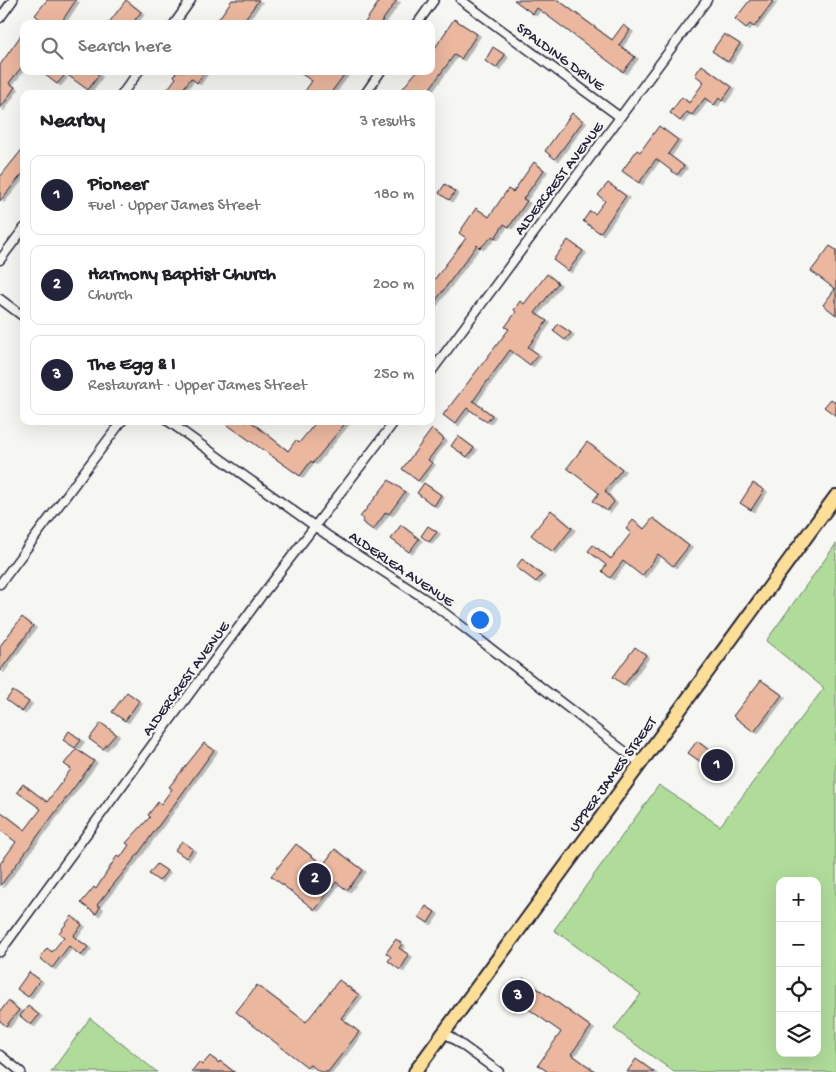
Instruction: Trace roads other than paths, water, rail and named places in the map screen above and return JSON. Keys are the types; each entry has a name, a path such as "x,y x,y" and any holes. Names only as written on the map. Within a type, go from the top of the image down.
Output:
{"main road":[{"name":"UPPER JAMES STREET","path":"415,1072 836,496"}],"street":[{"path":"0,18 13,0"},
{"path":"177,20 191,0"},
{"path":"420,20 434,0"},
{"name":"SPALDING DRIVE","path":"461,0 620,117"},
{"name":"ALDERCREST AVENUE","path":"435,367 707,0"},
{"path":"125,90 136,75"},
{"path":"368,90 378,75"},
{"path":"0,260 20,233"},
{"path":"0,299 20,314"},
{"path":"0,584 119,425"},
{"name":"ALDERLEA AVENUE","path":"174,425 316,526 433,604 640,763"},
{"name":"ALDERCREST AVENUE","path":"0,952 392,425"},
{"path":"444,1032 499,1072"},
{"path":"0,1055 21,1072"}],"place":[{"name":"Pioneer","path":"717,765"},
{"name":"Harmony Baptist Church","path":"315,879"},
{"name":"The Egg & I","path":"518,996"}]}
